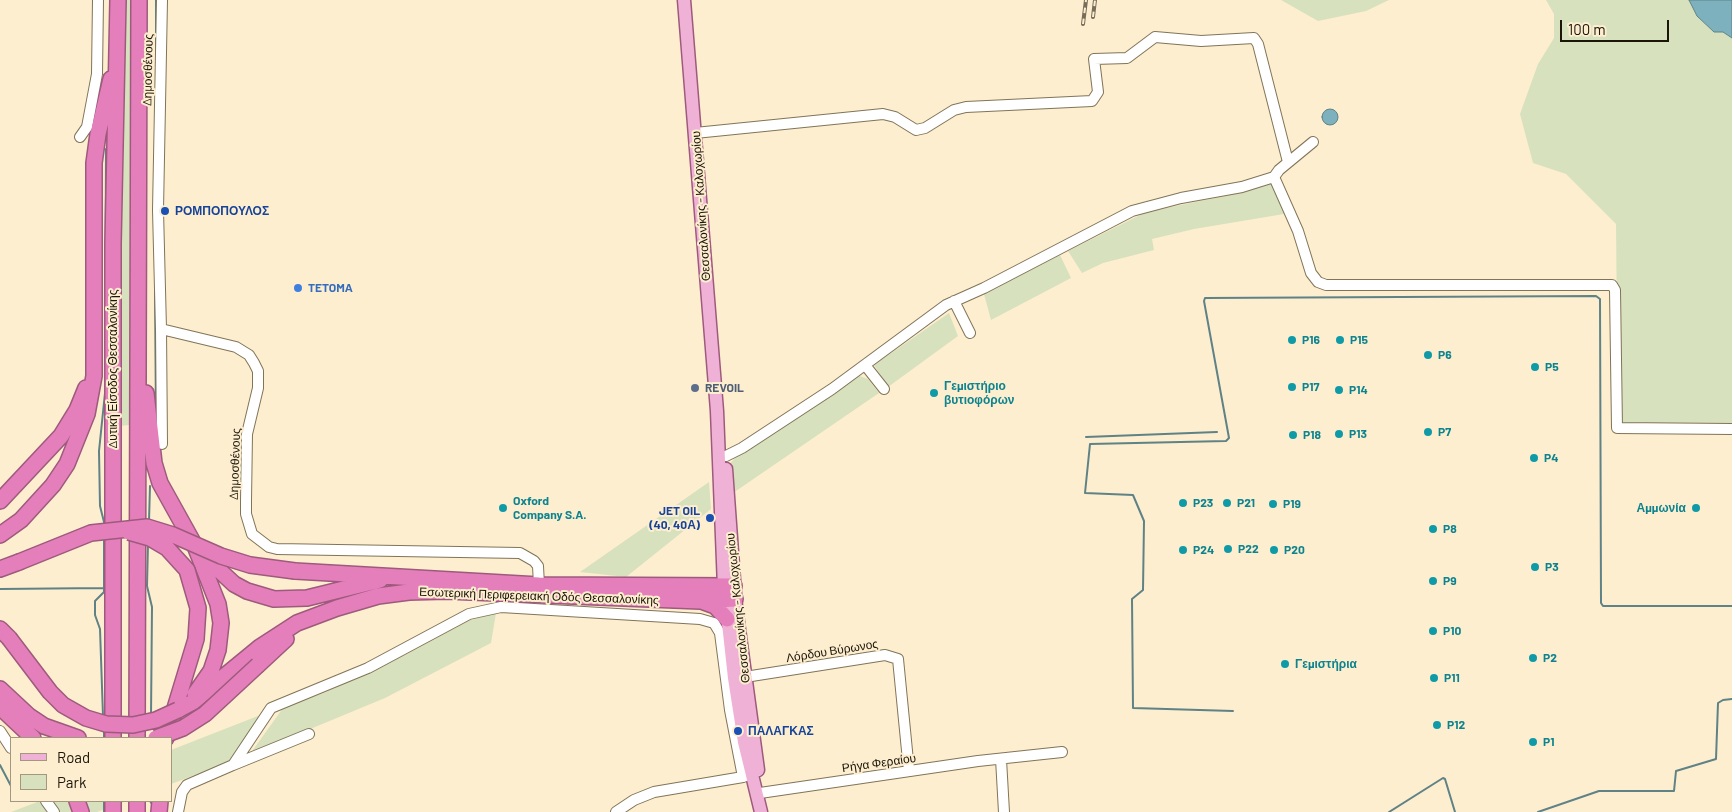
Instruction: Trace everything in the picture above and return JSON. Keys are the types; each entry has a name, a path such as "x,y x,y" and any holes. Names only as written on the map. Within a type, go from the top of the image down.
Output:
{"highway":[{"name":"Δυτική Είσοδος Θεσσαλονίκης","path":"113,737 113,254 118,0"},
{"name":"Δυτική Είσοδος Θεσσαλονίκης","path":"137,737 139,0"},
{"path":"0,535 34,507 67,464 82,429 90,401 94,376 94,163 98,134 118,48"},
{"path":"138,297 154,463 168,498 195,546 218,604 221,637 211,670 199,689 178,710"},
{"path":"0,501 61,436 82,400 90,376 94,351"},
{"name":"Εσωτερική Περιφερειακή Οδός Θεσσαλονίκης","path":"0,569 78,536 104,530 147,526 221,556 250,565 295,571 412,576 539,585 730,593"},
{"path":"118,530 150,538 167,548 181,561 192,579 197,598 199,618 196,639 166,737"},
{"path":"195,546 234,584 247,591 274,599 307,598 375,581 412,576"},
{"name":"Εσωτερική Περιφερειακή Οδός Θεσσαλονίκης","path":"4,633 50,692 63,705 86,718 106,724 133,725 156,720 193,702 281,633 328,611 356,601 409,592 446,591 700,601 730,593"},
{"path":"700,601 715,606 727,619"},
{"path":"159,737 182,728 205,714 286,640 328,611"},
{"path":"0,690 29,716 44,726 75,737"},
{"path":"0,707 32,737"}],"main road":[{"name":"Θεσσαλονίκης - Καλοχωρίου","path":"684,0 717,411 728,493 730,593 727,619 734,678 751,774"},
{"name":"Θεσσαλονίκης - Καλοχωρίου","path":"717,411 723,465 720,504 730,593 745,677 751,774"},
{"path":"751,774 760,803"}],"street":[{"path":"80,137 87,127 97,74 98,0"},
{"name":"Δημοσθένους","path":"162,0 158,210 161,329 236,347 249,355 258,371 258,388 247,434 246,514 252,534 269,548 286,550 520,553 534,561 538,566 539,585"},
{"path":"695,133 883,114 895,117 916,130 925,128 954,110 966,107 1092,101 1098,92 1094,59 1127,58 1154,36 1201,42 1254,38 1258,44 1288,162"},
{"path":"723,465 742,448 865,365 937,310 984,288 1132,211 1181,198 1242,187 1274,176 1313,142"},
{"path":"1274,176 1298,231 1311,273 1318,282 1326,285 1612,285 1615,290 1617,428 1732,429"},
{"path":"954,301 970,333"},
{"path":"161,329 162,444"},
{"path":"865,365 884,389"},
{"path":"700,601 700,619"},
{"path":"233,765 272,708 368,668 469,614 501,607 700,619 714,623 720,633 730,710 751,774 654,792 634,800 616,812"},
{"name":"Λόρδου Βύρωνος","path":"745,677 885,655 898,659 910,772"},
{"path":"0,731 10,746"},
{"path":"178,812 182,792 187,785 309,734"},
{"name":"Ρήγα Φεραίου","path":"760,803 910,772 1062,752"},
{"path":"1001,759 1004,812"}],"green space":[{"path":"121,0 132,0 130,425 119,426"},
{"path":"1281,0 1389,0 1366,11 1318,21"},
{"path":"1546,0 1689,0 1697,16 1714,32 1723,32 1732,38 1732,430 1618,429 1616,224 1566,174 1533,163 1520,114 1538,64 1554,38 1554,14"},
{"path":"1268,182 1274,186 1284,214 1194,229 1152,239 1154,250 1103,263 1082,273 1068,251 1146,212 1225,196"},
{"path":"1060,255 1071,278 991,320 984,294"},
{"path":"949,313 958,336 888,387 874,365"},
{"path":"857,375 868,379 879,393 733,493 728,466 735,458"},
{"path":"709,482 711,509 626,577 580,572"},
{"path":"496,613 491,643 385,698 250,754 283,708 326,692 407,654 470,620"},
{"path":"263,714 230,762 172,784 172,750"},
{"path":"37,802 124,802 97,812 11,812"}],"water":[{"path":"1689,0 1732,0 1732,38 1723,32 1714,32 1697,16"},
{"path":"1327,109 1333,109 1338,114 1336,123 1327,125 1322,120 1322,114"}],"waterway":[{"path":"156,0 156,63"},
{"path":"105,526 100,506 99,451 105,393 106,149"},
{"path":"155,292 156,419"},
{"path":"1233,711 1133,708 1132,599 1143,590 1144,521 1133,495 1085,493 1090,444 1226,441 1229,438 1205,298 1596,296 1600,299 1601,603 1603,606 1732,606"},
{"path":"1086,437 1217,432"},
{"path":"149,521 150,486"},
{"path":"103,716 100,629 95,615 95,601 104,592 104,538"},
{"path":"148,544 147,586 152,607 151,716"},
{"path":"0,589 104,588"},
{"path":"1538,812 1599,791 1674,791 1676,771 1716,759 1718,703 1723,700 1732,699"},
{"path":"104,731 104,737"},
{"path":"0,765 10,784"},
{"path":"1389,812 1443,778 1445,779 1455,812"},
{"path":"104,802 104,812"},
{"path":"151,802 154,807"}],"railway":[{"path":"1083,24 1086,0"},
{"path":"1093,17 1095,0"}],"place":[{"name":"ΡΟΜΠΟΠΟΥΛΟΣ","path":"165,211"},
{"name":"TETOMA","path":"298,288"},
{"name":"P16","path":"1292,340"},
{"name":"P15","path":"1340,340"},
{"name":"P6","path":"1428,355"},
{"name":"P5","path":"1535,367"},
{"name":"P17","path":"1292,387"},
{"name":"REVOIL","path":"695,388"},
{"name":"P14","path":"1339,390"},
{"name":"Γεμιστήριο βυτιοφόρων","path":"934,393"},
{"name":"P7","path":"1428,432"},
{"name":"P13","path":"1339,434"},
{"name":"P18","path":"1293,435"},
{"name":"P4","path":"1534,458"},
{"name":"P23","path":"1183,503"},
{"name":"P21","path":"1227,503"},
{"name":"P19","path":"1273,504"},
{"name":"Oxford Company S.A.","path":"503,508"},
{"name":"Αμμωνία","path":"1696,508"},
{"name":"JET OIL (40, 40Α)","path":"710,518"},
{"name":"P8","path":"1433,529"},
{"name":"P22","path":"1228,549"},
{"name":"P24","path":"1183,550"},
{"name":"P20","path":"1274,550"},
{"name":"P3","path":"1535,567"},
{"name":"P9","path":"1433,581"},
{"name":"P10","path":"1433,631"},
{"name":"P2","path":"1533,658"},
{"name":"Γεμιστήρια","path":"1285,664"},
{"name":"P11","path":"1434,678"},
{"name":"P12","path":"1437,725"},
{"name":"ΠΑΛΑΓΚΑΣ","path":"738,731"},
{"name":"P1","path":"1533,742"}]}
